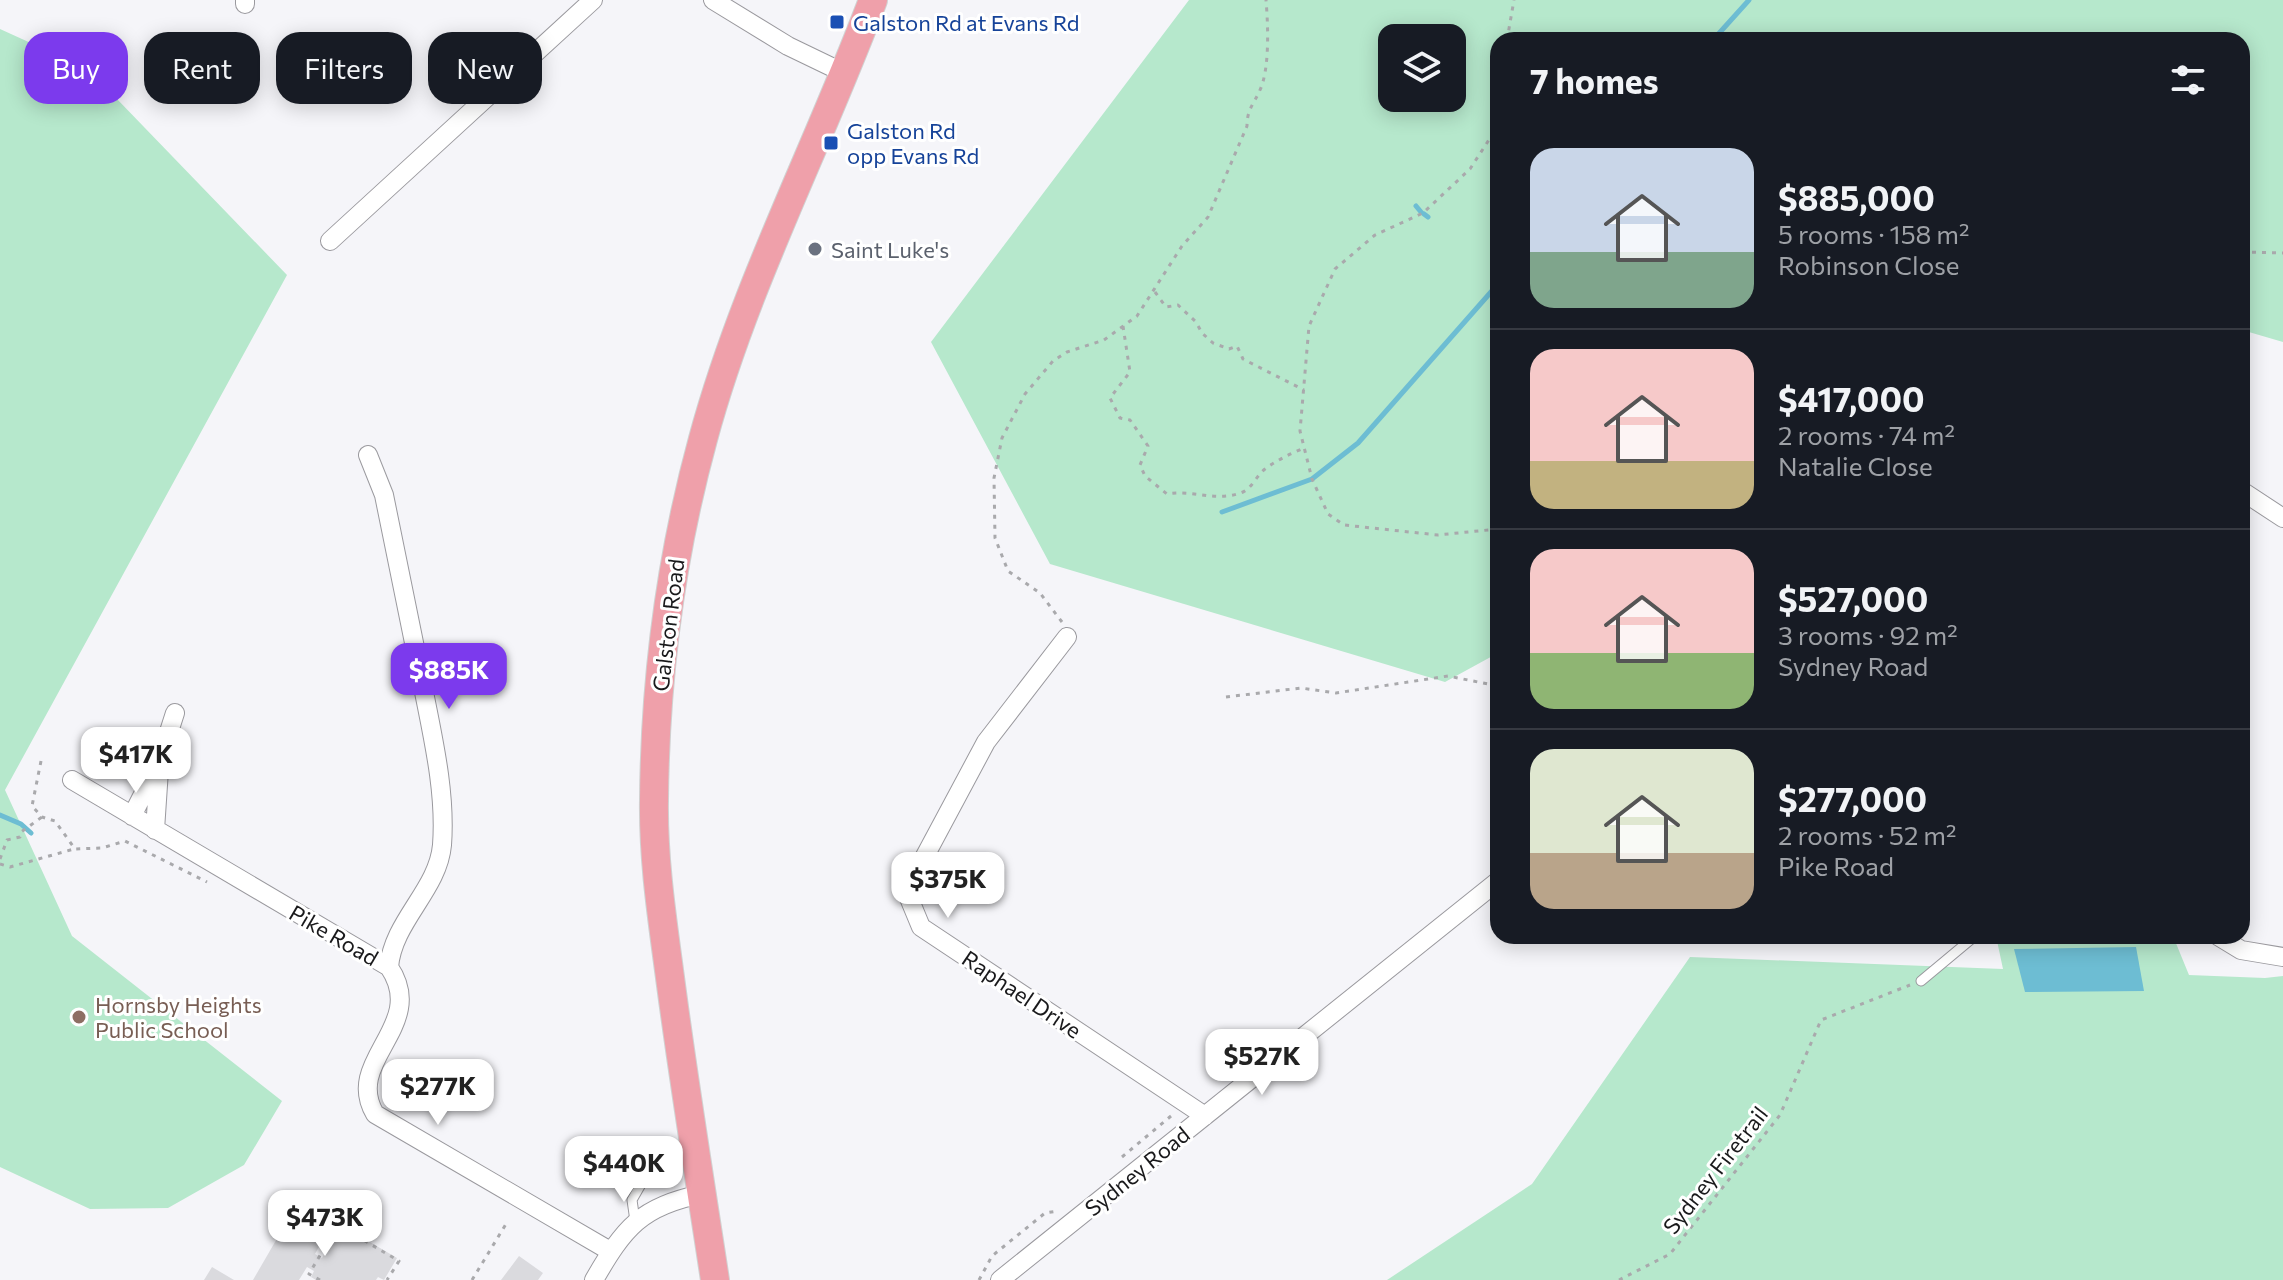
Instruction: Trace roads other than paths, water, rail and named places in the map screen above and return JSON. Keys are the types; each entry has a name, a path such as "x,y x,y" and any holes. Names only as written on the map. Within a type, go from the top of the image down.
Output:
{"main road":[{"name":"Galston Road","path":"715,1280 667,958 655,841 658,704 667,627 677,553 704,436 772,241 873,0"}],"street":[{"path":"330,241 593,0"},
{"path":"713,0 788,46 844,73"},
{"path":"368,455 384,495 433,741 442,825 442,847 437,865 391,948 389,967"},
{"path":"2250,496 2283,518"},
{"name":"Raphael Drive","path":"1067,637 986,742 917,871 909,898 921,927 1205,1116"},
{"path":"132,816 159,763 175,713"},
{"path":"155,830 159,763"},
{"name":"Pike Road","path":"72,780 389,967 400,989 399,1016 367,1080 365,1093 375,1114 610,1251"},
{"name":"Sydney Road","path":"1000,1280 1490,887"},
{"path":"2231,944 2241,950 2283,957"},
{"path":"594,1280 610,1251 635,1221 671,1200 702,1194"}],"lane":[{"path":"1921,981 1965,944"},
{"path":"635,1221 632,1200 663,1146"}],"water":[{"path":"2136,947 2144,991 2025,992 2014,949"}],"waterway":[{"path":"1720,32 1749,0"},
{"path":"1416,206 1421,212"},
{"path":"1424,214 1428,217"},
{"path":"1222,512 1312,479 1358,443 1490,293"},
{"path":"0,815 21,824 31,833"}],"place":[{"name":"Galston Rd at Evans Rd","path":"837,22"},
{"name":"Galston Rd opp Evans Rd","path":"831,143"},
{"name":"Saint Luke's","path":"815,249"},
{"name":"Hornsby Heights Public School","path":"79,1017"}]}
